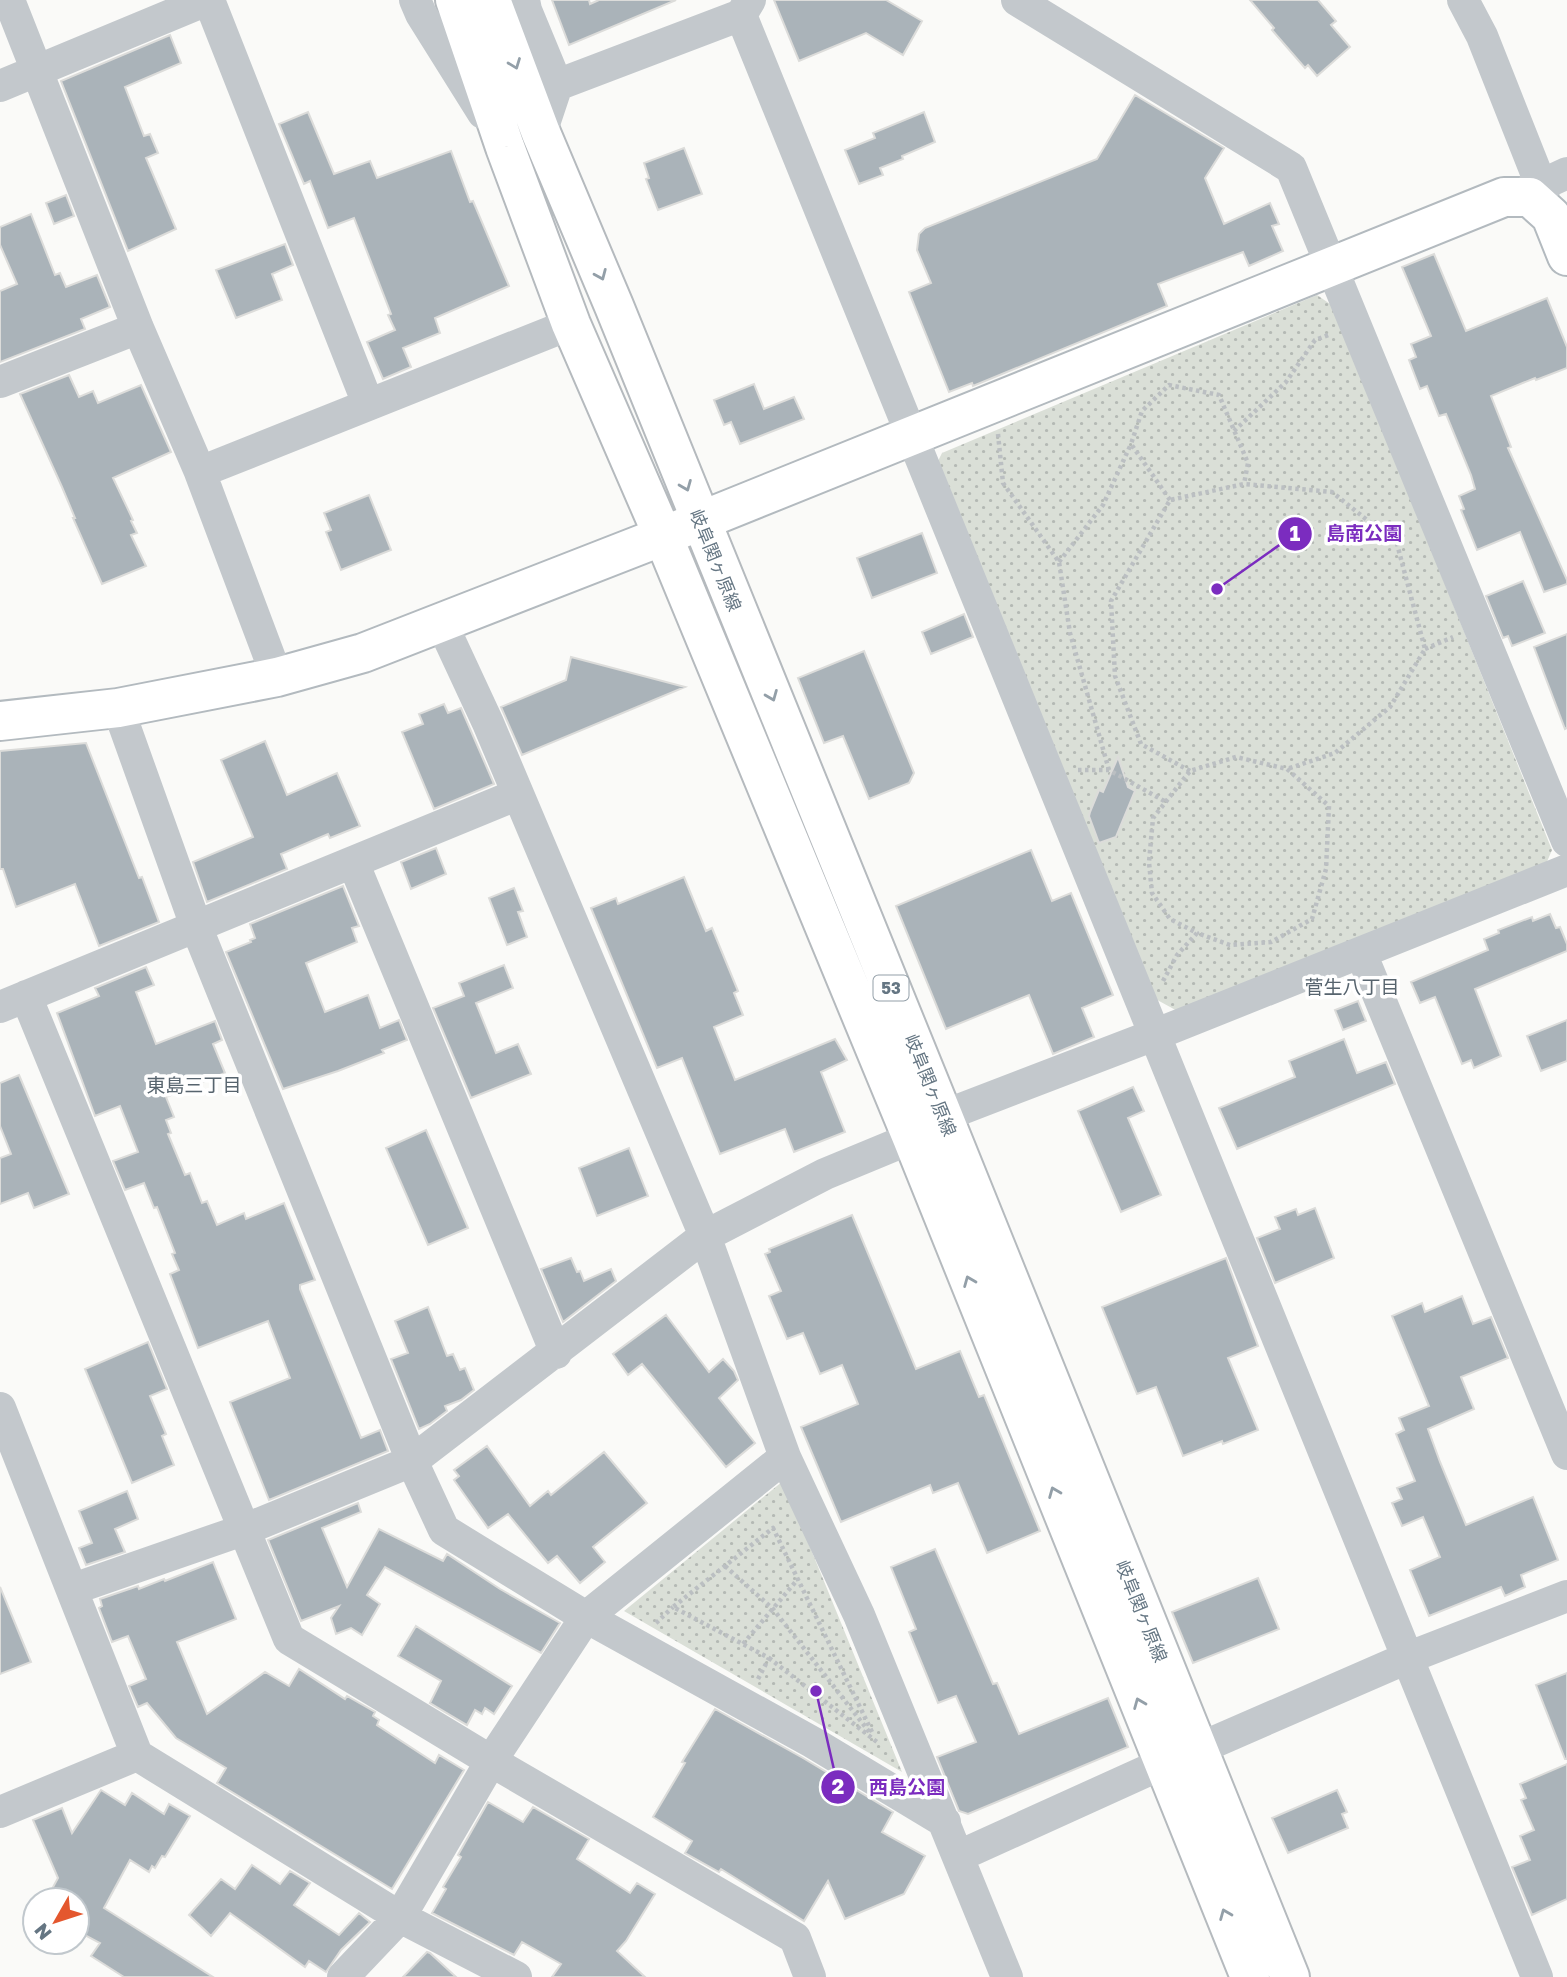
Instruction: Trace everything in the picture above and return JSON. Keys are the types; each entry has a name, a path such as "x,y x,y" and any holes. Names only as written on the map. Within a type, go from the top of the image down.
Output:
{"main road":[{"name":"岐阜関ヶ原線","path":"456,0 505,147 571,324 663,536 912,1138 1181,1756 1290,1977"},
{"name":"岐阜関ヶ原線","path":"491,0 541,134 614,306 943,1116 1181,1756 1250,1977"},
{"path":"0,721 118,708 277,677 363,653 663,536 1504,197 1530,197 1551,216 1567,256"}],"street":[{"path":"9,0 138,328 200,472 277,677"},
{"path":"0,86 208,0 368,404"},
{"path":"415,0 421,14 505,147"},
{"path":"524,0 557,85 541,134"},
{"path":"1017,0 1291,168 1567,841"},
{"path":"1463,0 1482,36 1537,175 1530,197"},
{"path":"557,85 745,8 1047,770 1537,1977"},
{"path":"1530,197 1552,180 1567,173"},
{"path":"200,472 571,324"},
{"path":"0,382 138,328"},
{"path":"442,624 488,723 516,795 705,1236 785,1457 859,1615 1007,1977"},
{"path":"118,708 196,926 412,1461 444,1530 586,1617 744,1704 945,1822"},
{"path":"516,795 13,1001 246,1529 289,1639 491,1761 795,1938 810,1977"},
{"path":"353,862 556,1353"},
{"path":"943,1116 1150,1024 1361,953 1567,870"},
{"path":"1361,953 1567,1454"},
{"path":"73,1589 246,1529 412,1461 705,1236 825,1174 912,1138"},
{"path":"0,1408 137,1755 400,1917 516,1977"},
{"path":"343,1977 400,1917 491,1761 586,1617 785,1457"},
{"path":"959,1856 1407,1658 1567,1596"},
{"path":"0,1812 137,1755"}],"path":[{"path":"1234,431 1286,382 1315,340 1354,324"},
{"path":"1059,562 1103,505 1131,444 1142,411 1169,385 1219,395 1248,463 1244,484"},
{"path":"995,402 1003,484 1059,562 1070,633 1109,769"},
{"path":"1131,444 1170,500"},
{"path":"1190,771 1141,744 1115,676 1111,601 1170,500 1244,484 1332,492 1397,544 1425,649 1390,707 1335,753 1287,769"},
{"path":"1236,757 1287,769 1329,806 1326,869 1312,919 1271,942 1230,945 1197,933 1170,919 1152,893 1149,862 1153,818 1190,771 1236,757"},
{"path":"1047,770 1109,769 1166,802"},
{"path":"1150,1024 1177,955 1197,933"},
{"path":"773,1528 877,1743 769,1658 673,1607 773,1528"},
{"path":"725,1566 773,1609 877,1743"},
{"path":"743,1644 798,1579"},
{"path":"744,1704 769,1658"}],"shaded area":[{"path":"1317,295 1333,306 1552,850 1546,864 1181,1013 1150,996 937,463 942,453"},
{"path":"783,1481 902,1772 624,1611"}],"building":[{"path":"552,0 589,0 590,4 599,0 676,0 569,45"},
{"path":"774,0 886,0 922,21 903,55 866,33 799,61"},
{"path":"1250,0 1318,0 1336,21 1331,25 1350,47 1317,76 1308,65 1305,68"},
{"path":"170,35 181,63 125,87 144,136 150,134 158,153 146,158 176,229 128,251 61,81"},
{"path":"1135,95 1224,148 1205,178 1224,224 1270,203 1279,224 1272,226 1283,251 1249,266 1243,252 1158,284 1167,306 973,386 972,383 949,392 909,292 931,283 917,250 919,234 925,228 1097,159"},
{"path":"308,112 334,174 370,161 377,178 451,151 470,202 473,201 509,286 435,318 440,333 403,348 411,367 383,379 367,342 395,330 354,218 328,228 310,181 304,184 279,124"},
{"path":"924,112 935,142 880,168 883,175 859,184 845,150 875,138 873,133"},
{"path":"684,148 702,194 658,210 646,179 649,178 644,163"},
{"path":"66,195 74,216 54,224 46,203"},
{"path":"31,214 55,275 60,273 66,287 97,275 110,307 81,319 85,329 0,362 0,291 17,284 0,245 0,227"},
{"path":"285,244 293,265 272,274 282,300 236,318 216,270"},
{"path":"1434,254 1466,331 1547,298 1567,347 1567,368 1491,396 1511,447 1508,448 1567,584 1544,592 1520,532 1477,550 1461,510 1464,509 1459,496 1475,489 1471,475 1446,414 1439,416 1427,386 1420,389 1409,360 1416,357 1411,344 1431,336 1402,267"},
{"path":"69,375 79,397 93,391 98,403 141,385 171,452 113,478 133,520 131,521 137,533 131,535 146,566 102,584 20,394"},
{"path":"754,384 764,409 794,397 804,419 740,444 731,422 724,425 714,400"},
{"path":"369,495 391,550 341,570 326,532 331,530 324,513"},
{"path":"922,533 937,573 872,598 857,558"},
{"path":"1523,581 1545,633 1512,646 1508,636 1503,638 1486,596"},
{"path":"964,614 973,637 931,654 922,632"},
{"path":"1567,634 1567,728 1565,729 1534,647"},
{"path":"864,651 914,773 909,783 869,799 843,736 824,743 798,678"},
{"path":"571,657 685,687 522,755 501,707 566,680"},
{"path":"444,704 448,713 461,708 494,784 434,809 402,732 423,724 419,714"},
{"path":"265,741 287,795 337,773 360,826 330,838 328,834 281,854 287,869 207,902 193,862 253,837 221,760"},
{"path":"86,743 159,922 99,946 75,884 16,907 3,869 0,869 0,751"},
{"path":"1118,757 1128,787 1135,791 1116,837 1099,843 1089,816 1099,790 1103,792"},
{"path":"436,848 446,874 411,889 401,862"},
{"path":"1031,850 1052,901 1071,893 1113,995 1082,1008 1094,1037 1053,1054 1029,995 946,1029 896,906"},
{"path":"684,877 706,931 712,928 738,991 734,993 743,1015 714,1027 735,1080 835,1039 847,1060 821,1072 845,1132 794,1152 785,1129 720,1154 682,1058 657,1068 591,908 616,898 618,904"},
{"path":"343,886 359,926 352,928 357,942 306,963 325,1012 368,995 380,1028 399,1020 407,1040 382,1050 384,1053 283,1089 226,952 255,938 250,924"},
{"path":"514,888 523,911 518,912 527,937 507,945 489,898"},
{"path":"1550,914 1556,928 1560,927 1567,951 1475,989 1501,1056 1474,1068 1471,1060 1462,1064 1435,997 1420,1003 1411,982 1488,950 1484,939 1499,933 1498,930 1532,917 1533,921"},
{"path":"504,965 513,988 476,1003 496,1053 518,1044 531,1074 471,1098 433,1008 464,996 459,983"},
{"path":"146,967 154,985 136,992 156,1044 215,1021 222,1040 213,1044 225,1073 166,1097 174,1117 166,1120 171,1133 168,1134 185,1175 190,1173 202,1203 207,1201 217,1225 244,1213 246,1219 284,1203 315,1280 300,1285 300,1289 361,1438 380,1430 388,1451 269,1500 230,1402 290,1378 268,1321 198,1348 170,1274 179,1270 157,1207 154,1208 144,1183 125,1190 113,1161 138,1152 120,1106 95,1116 57,1013 99,996 95,988"},
{"path":"1358,1001 1366,1021 1343,1030 1335,1010"},
{"path":"1567,1020 1567,1061 1541,1071 1527,1036"},
{"path":"1344,1039 1357,1073 1386,1062 1395,1084 1237,1149 1219,1108 1295,1077 1289,1061"},
{"path":"19,1075 69,1194 34,1208 28,1193 0,1204 0,1158 11,1154 0,1126 0,1083"},
{"path":"1133,1087 1144,1111 1128,1118 1161,1195 1121,1212 1078,1111"},
{"path":"426,1130 468,1228 428,1245 386,1148"},
{"path":"629,1148 648,1196 597,1216 579,1168"},
{"path":"1315,1208 1334,1258 1275,1283 1257,1238 1280,1229 1275,1217 1296,1209 1298,1215"},
{"path":"852,1215 916,1369 960,1351 979,1397 984,1395 1040,1531 987,1553 958,1483 933,1493 930,1485 841,1522 801,1427 858,1404 842,1365 820,1374 803,1333 787,1339 769,1296 781,1291 765,1254 770,1252 769,1249"},
{"path":"571,1258 584,1281 611,1269 616,1281 563,1322 541,1269"},
{"path":"1226,1258 1258,1346 1228,1358 1258,1430 1183,1456 1156,1387 1137,1394 1102,1307"},
{"path":"1462,1296 1473,1324 1491,1317 1508,1358 1461,1377 1474,1409 1428,1429 1440,1462 1466,1525 1533,1497 1558,1560 1521,1575 1525,1587 1505,1596 1501,1587 1429,1616 1410,1570 1440,1557 1423,1517 1402,1526 1392,1503 1402,1499 1397,1488 1415,1481 1396,1434 1404,1430 1399,1418 1429,1406 1392,1316 1422,1303 1425,1312"},
{"path":"428,1307 447,1356 453,1354 460,1370 465,1368 474,1390 461,1400 445,1406 447,1411 419,1429 391,1359 408,1353 395,1321"},
{"path":"666,1315 709,1372 723,1359 738,1380 719,1398 755,1443 726,1467 642,1364 628,1375 613,1354"},
{"path":"148,1342 167,1389 150,1396 166,1434 162,1436 174,1465 132,1483 85,1369"},
{"path":"487,1446 530,1506 548,1491 551,1495 604,1452 647,1503 593,1547 605,1562 580,1583 557,1556 548,1563 508,1514 488,1528 454,1480 459,1476 454,1470"},
{"path":"127,1491 138,1519 115,1529 125,1552 86,1565 79,1548 92,1543 79,1511"},
{"path":"358,1503 361,1512 322,1528 347,1587 379,1529 443,1561 447,1554 500,1589 560,1623 541,1653 385,1567 367,1595 380,1604 362,1635 351,1628 336,1634 331,1618 339,1606 301,1621 268,1540"},
{"path":"935,1549 993,1684 997,1683 1019,1734 1108,1698 1128,1747 968,1814 959,1811 937,1757 976,1742 956,1696 938,1703 909,1632 916,1629 891,1567"},
{"path":"213,1562 236,1619 177,1642 207,1714 265,1672 289,1686 299,1669 345,1699 347,1696 375,1712 373,1716 379,1720 377,1725 435,1763 439,1755 464,1770 392,1889 217,1783 226,1768 176,1738 147,1703 138,1707 129,1686 146,1679 128,1636 112,1642 99,1608 102,1606 100,1599 138,1586 139,1589 164,1579 165,1581"},
{"path":"1258,1578 1279,1629 1193,1663 1172,1612"},
{"path":"0,1587 31,1662 0,1674"},
{"path":"416,1626 512,1686 494,1714 485,1708 482,1714 475,1710 467,1725 430,1703 441,1681 398,1656"},
{"path":"1567,1673 1567,1759 1565,1759 1536,1685"},
{"path":"715,1709 893,1812 882,1832 925,1856 904,1894 845,1919 828,1881 804,1921 721,1869 719,1872 685,1853 692,1841 653,1817 685,1763 682,1762"},
{"path":"1567,1764 1567,1899 1532,1915 1512,1867 1530,1860 1520,1836 1534,1830 1521,1800 1526,1798 1520,1784"},
{"path":"101,1790 125,1805 132,1793 164,1814 169,1804 190,1816 165,1857 162,1856 155,1868 152,1866 149,1872 130,1860 104,1908 213,1977 124,1977 91,1956 100,1943 91,1938 91,1886 54,1886 58,1878 33,1820 62,1808 72,1833"},
{"path":"1337,1790 1347,1812 1342,1814 1348,1828 1288,1853 1272,1818"},
{"path":"488,1802 523,1822 533,1807 589,1839 577,1859 630,1893 637,1883 655,1894 617,1951 645,1977 552,1977 561,1964 522,1942 514,1955 432,1913 446,1889 443,1887 461,1857 458,1855"},
{"path":"252,1865 280,1884 290,1871 310,1883 294,1905 339,1935 359,1913 370,1922 341,1950 326,1972 309,1961 305,1967 230,1913 211,1936 189,1915 221,1879 235,1889"},
{"path":"427,1952 430,1953 456,1977 403,1977"}],"place":[{"name":"島南公園","path":"1217,589"},
{"name":"西島公園","path":"816,1691"}],"district":[{"name":"菅生八丁目","path":"1352,986"},
{"name":"東島三丁目","path":"194,1084"}]}
